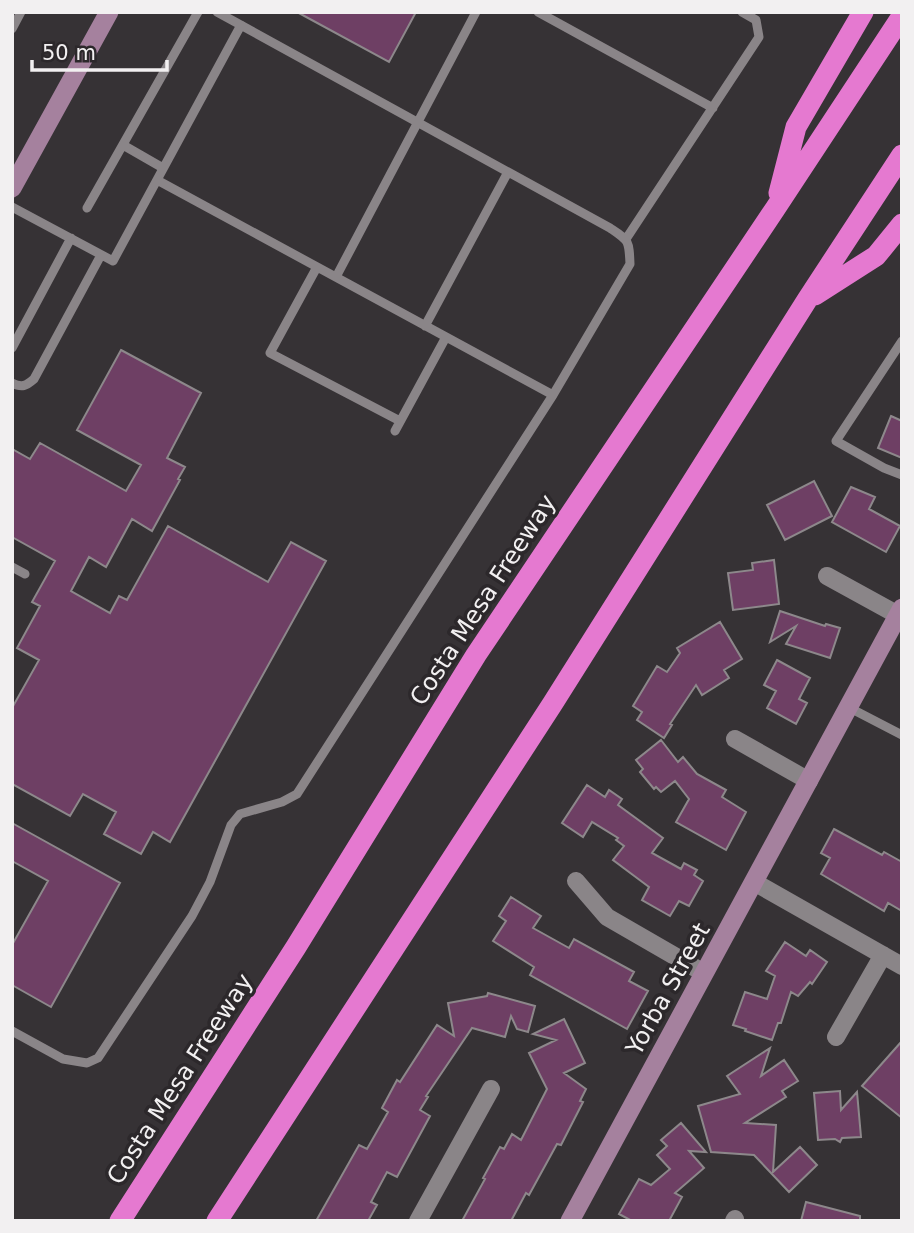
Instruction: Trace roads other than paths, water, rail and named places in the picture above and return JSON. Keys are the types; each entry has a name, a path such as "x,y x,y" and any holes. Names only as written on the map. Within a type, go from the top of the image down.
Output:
{"highway":[{"path":"775,209 796,127 863,12"},
{"name":"Costa Mesa Freeway","path":"119,1217 296,947 476,655 902,16"},
{"path":"216,1221 553,703 807,300 902,155"},
{"path":"807,300 876,256 902,223"}],"main road":[{"path":"12,188 109,12"},
{"name":"Yorba Street","path":"570,1221 900,611"}],"street":[{"name":"Yorba Street","path":"827,576 900,611"},
{"path":"735,739 809,781"},
{"path":"576,881 607,917 704,974"},
{"path":"754,881 902,966"},
{"path":"836,1037 883,955"},
{"path":"418,1221 491,1089"}],"lane":[{"path":"12,29 21,12"},
{"path":"87,208 198,12"},
{"path":"12,1031 63,1059 87,1063 98,1058 192,916 210,882 231,825 240,814 282,802 297,794 552,395 630,264 626,239 610,228 217,12"},
{"path":"336,277 476,12"},
{"path":"538,12 713,108"},
{"path":"626,239 759,37 756,20 742,12"},
{"path":"12,206 113,261 241,25"},
{"path":"123,145 163,168"},
{"path":"425,326 508,172"},
{"path":"157,180 552,395"},
{"path":"12,348 71,238"},
{"path":"12,383 20,387 27,386 34,379 101,255"},
{"path":"317,267 270,353 400,421"},
{"path":"395,431 446,337"},
{"path":"902,341 836,441 902,475"},
{"path":"12,567 25,573"},
{"path":"848,707 902,735"}]}
